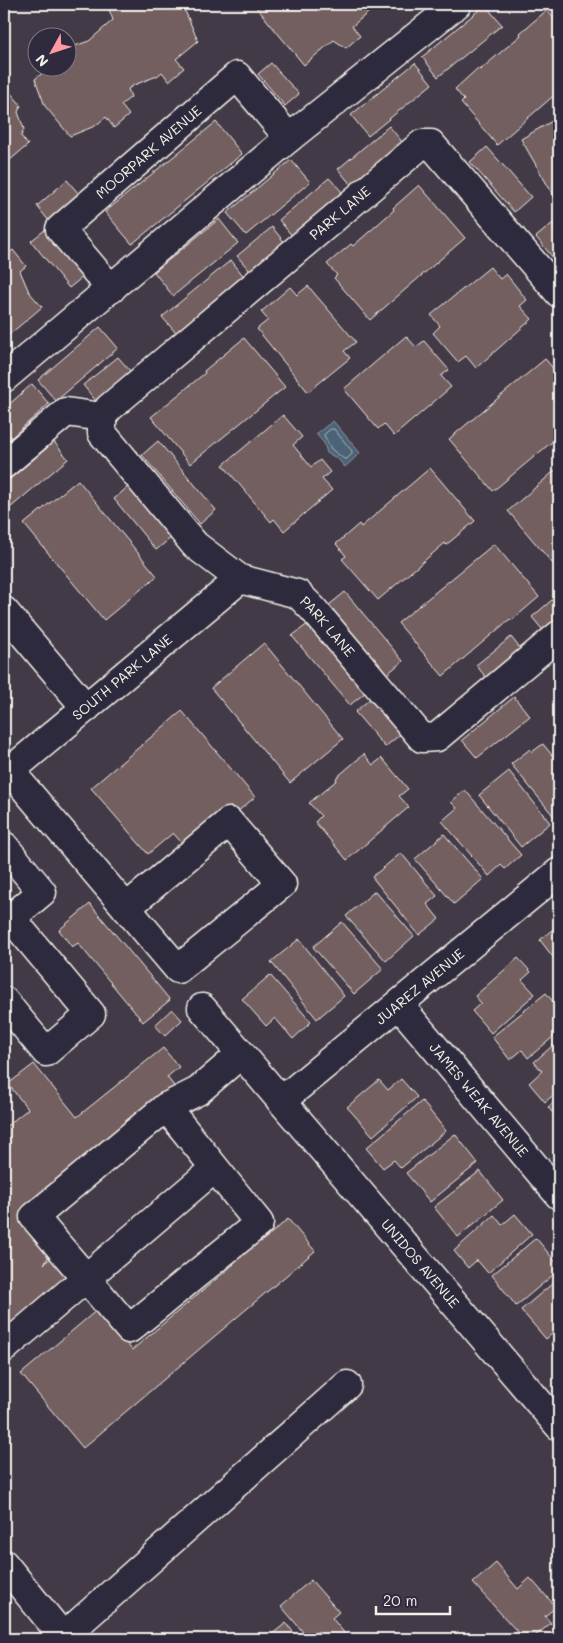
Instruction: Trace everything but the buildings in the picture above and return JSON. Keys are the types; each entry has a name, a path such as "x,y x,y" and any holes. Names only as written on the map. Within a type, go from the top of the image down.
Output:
{"street":[{"path":"4,378 289,138 457,4"},
{"name":"MOORPARK AVENUE","path":"111,289 60,229 237,76 289,138"},
{"name":"PARK LANE","path":"559,293 432,144 422,144 109,408 102,417 102,433 195,545 240,578 298,594 313,609 422,738 437,737 559,635"},
{"path":"4,464 66,412 102,417"},
{"name":"SOUTH PARK LANE","path":"7,774 240,578"},
{"path":"4,611 86,708"},
{"path":"7,774 126,908 178,970 282,884 229,822 126,908"},
{"path":"4,846 42,892 7,913 91,1014 46,1052 4,1001"},
{"name":"JUAREZ AVENUE","path":"281,1102 559,872"},
{"name":"JAMES WEAK AVENUE","path":"399,1005 559,1195"},
{"name":"UNIDOS AVENUE","path":"202,1008 559,1426"},
{"path":"166,1107 259,1223 129,1329 34,1217 166,1107 198,1091 241,1054"},
{"path":"4,1348 215,1168"},
{"path":"4,1564 64,1638 347,1385"}],"water":[{"path":"333,421 360,453 345,467 337,458 327,453 324,443 316,434"}]}
